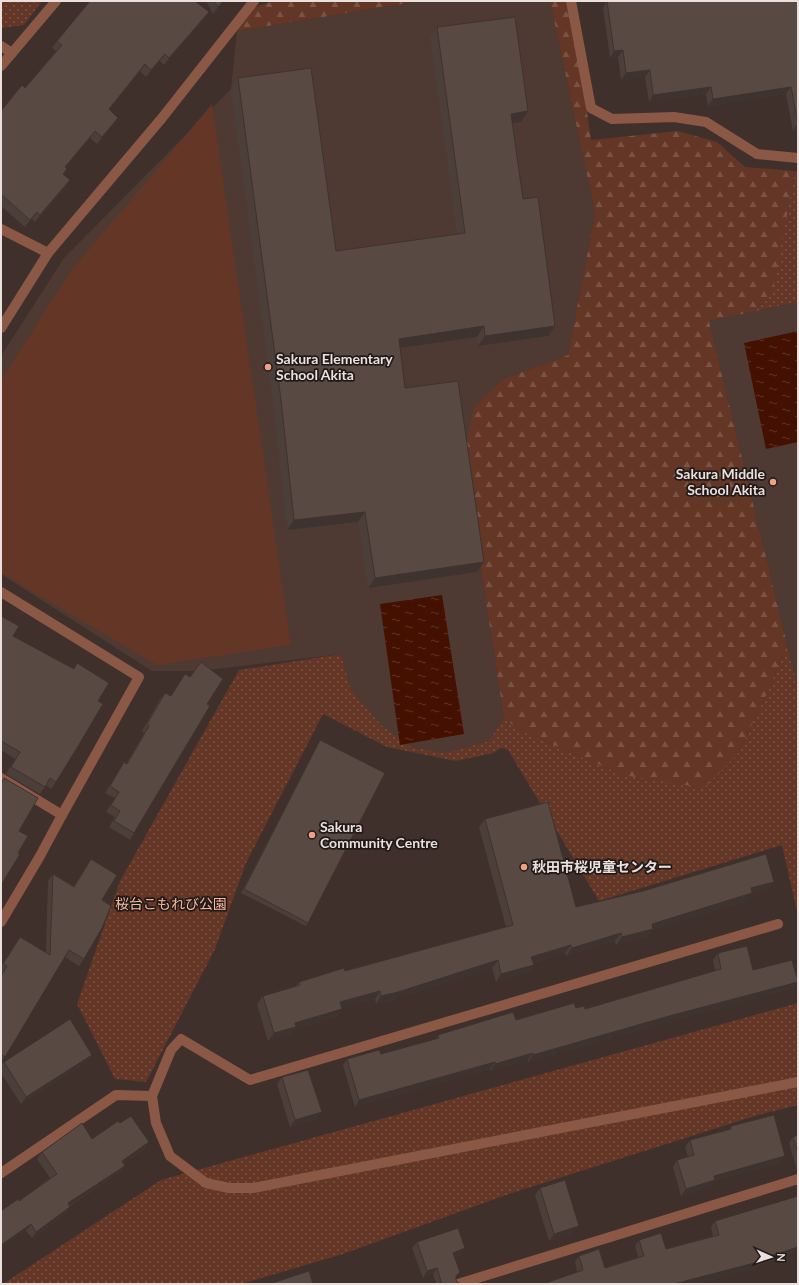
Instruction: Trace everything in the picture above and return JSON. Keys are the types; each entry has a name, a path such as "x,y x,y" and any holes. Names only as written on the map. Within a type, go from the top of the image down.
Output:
{"street":[{"path":"1,66 56,1"},
{"path":"1,328 48,253 162,118 254,1"},
{"path":"571,1 591,108 612,119 674,118 706,122 757,154 798,158"},
{"path":"1,46 12,53"},
{"path":"1,229 48,253"},
{"path":"1,592 139,677 40,856 1,922"},
{"path":"1,778 62,815"},
{"path":"778,924 250,1080 181,1039 171,1050 152,1096 156,1123 170,1156 206,1183 229,1188 253,1188 798,1082"},
{"path":"1,1174 116,1095 152,1096"},
{"path":"458,1284 798,1179"}],"shaded area":[{"name":"Sakura Elementary School Akita","path":"421,1 550,1 595,213 568,355 504,379 464,460 504,718 489,741 444,753 411,747 381,725 351,690 341,654 199,671 152,671 1,574 1,356 64,258 231,89 237,31"},
{"name":"Sakura Middle School Akita","path":"798,302 798,689 709,321"}],"green space":[{"path":"1,1 42,1 24,25 1,28"},
{"path":"274,1 421,1 237,31 248,9"},
{"path":"550,1 571,1 591,140 678,131 717,142 745,167 795,171 774,284 765,301 752,312 709,321 787,644 769,689 737,755 704,788 623,775 519,730 504,718 464,460 473,409 504,379 568,355 595,213"},
{"path":"212,104 291,645 157,665 1,573 1,380 71,271"},
{"path":"795,171 798,172 798,302 752,312 765,301"},
{"name":"桜台こもれび公園","path":"787,644 798,689 798,916 782,845 599,901 508,750 501,748 493,753 456,761 387,747 323,714 246,863 215,949 146,1082 115,1079 77,1004 120,881 239,670 341,654 351,690 381,725 411,747 444,753 489,741 504,718 519,730 623,775 737,755 769,689"},
{"path":"798,1003 798,1105 758,1115 506,1195 343,1254 241,1284 3,1284 161,1180"}],"water":[{"path":"798,331 798,442 766,449 744,343"},
{"path":"442,595 464,734 400,745 380,604"}],"building":[{"path":"90,1 195,1 209,12 169,58 165,54 151,70 145,64 109,109 118,118 102,137 95,131 65,167 67,169 63,174 70,180 40,215 37,212 30,220 1,194 1,111 22,85 25,88 62,45 57,41"},
{"path":"214,1 223,1 218,7"},
{"path":"607,1 798,1 798,124 791,87 713,99 711,87 653,95 650,70 626,73 623,50 614,51"},
{"path":"515,17 528,111 511,114 523,199 538,197 555,326 485,336 484,326 399,339 405,388 458,381 484,562 375,578 365,512 294,520 281,400 238,78 311,68 336,251 465,233 437,27"},
{"path":"1,616 19,626 13,636 74,669 77,663 109,683 98,701 103,704 77,748 56,782 50,778 45,787 11,767 20,752 1,741"},
{"path":"201,662 223,679 207,704 210,706 134,833 114,821 120,811 111,805 119,792 110,786 124,762 127,764 149,726 147,724 165,693 171,696 185,674 190,677"},
{"name":"Sakura Community Centre","path":"320,740 385,773 308,923 244,889"},
{"path":"4,778 38,798 19,831 28,836 18,853 20,854 1,885 1,784"},
{"path":"548,802 576,907 643,891 766,854 774,882 751,888 752,893 652,924 653,929 622,937 621,933 572,948 571,945 531,957 534,965 501,974 498,960 398,992 381,996 380,991 340,1002 342,1009 295,1023 296,1027 274,1033 263,996 300,985 299,982 344,968 345,971 513,925 485,819"},
{"path":"91,859 117,875 102,900 111,906 102,928 84,959 69,950 5,1057 1,1054 1,976 7,966 3,964 20,937 50,955 53,874 74,887"},
{"path":"747,946 753,970 792,960 798,982 673,1015 533,1055 533,1053 495,1064 495,1062 359,1100 347,1059 379,1050 381,1054 439,1038 438,1035 513,1012 516,1020 574,1003 576,1008 584,1006 585,1009 721,969 718,953"},
{"path":"70,1019 92,1055 26,1097 4,1062"},
{"path":"308,1070 322,1112 295,1120 282,1077"},
{"path":"774,1115 785,1156 714,1176 715,1180 686,1189 677,1160 694,1155 690,1140 731,1129 731,1126"},
{"path":"131,1116 149,1142 122,1161 125,1166 68,1203 70,1207 36,1232 31,1224 1,1245 1,1211 18,1199 19,1201 57,1174 42,1152 82,1123 92,1139 118,1121 120,1123"},
{"path":"798,1135 798,1152 793,1137"},
{"path":"565,1180 579,1226 554,1234 540,1188"},
{"path":"798,1196 798,1247 761,1259 762,1261 674,1284 543,1284 583,1270 579,1256 599,1249 605,1268 644,1256 639,1240 661,1233 666,1249 719,1235 715,1221"},
{"path":"458,1228 465,1248 453,1253 460,1272 456,1276 456,1280 458,1283 464,1284 442,1284 437,1268 427,1271 417,1242"},
{"path":"309,1271 313,1284 269,1284"}],"place":[{"name":"Sakura Elementary School Akita","path":"268,367"},
{"name":"Sakura Middle School Akita","path":"773,482"},
{"name":"Sakura Community Centre","path":"312,835"},
{"name":"秋田市桜児童センター","path":"524,867"}]}
